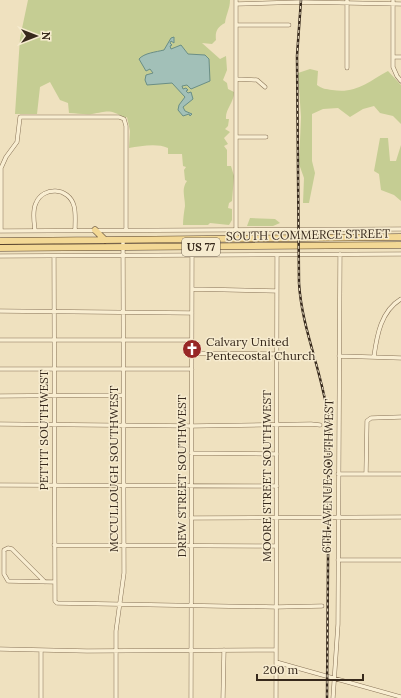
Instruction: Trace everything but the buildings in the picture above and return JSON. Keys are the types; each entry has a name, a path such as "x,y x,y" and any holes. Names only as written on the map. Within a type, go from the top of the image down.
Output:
{"main road":[{"path":"95,230 105,240"},
{"name":"SOUTH COMMERCE STREET","path":"0,241 401,238"},
{"path":"216,247 236,239"},
{"name":"SOUTH COMMERCE STREET","path":"0,248 216,247 298,244 401,245"}],"street":[{"path":"236,239 236,2 393,2 401,4"},
{"path":"346,68 347,2"},
{"path":"393,2 393,67 401,81"},
{"path":"236,25 289,25"},
{"path":"393,57 401,57"},
{"path":"237,79 257,80 265,86"},
{"path":"126,230 126,126 123,118 20,117 17,142 2,165 0,179 1,231 401,229"},
{"path":"236,137 266,137"},
{"path":"34,230 36,203 44,194 54,190 64,193 72,201 75,230"},
{"name":"MCCULLOUGH SOUTHWEST","path":"116,698 116,631 124,573 123,240"},
{"name":"MOORE STREET SOUTHWEST","path":"276,698 277,254"},
{"name":"6TH AVENUE SOUTHWEST","path":"333,698 337,647 340,254"},
{"path":"0,256 401,254"},
{"name":"DREW STREET SOUTHWEST","path":"191,698 192,255"},
{"name":"PETTIT SOUTHWEST","path":"54,256 55,601 57,603 120,606"},
{"path":"192,289 277,291"},
{"path":"374,356 381,324 386,314 401,300"},
{"path":"0,311 192,312"},
{"path":"0,340 192,340"},
{"path":"192,353 277,354"},
{"path":"340,356 401,358"},
{"path":"0,369 192,369"},
{"path":"0,396 123,395"},
{"path":"366,474 367,422 371,418 401,417"},
{"path":"0,424 192,426 276,424 320,425"},
{"path":"191,452 277,454"},
{"path":"338,474 401,474"},
{"path":"0,484 277,486"},
{"path":"191,518 401,517"},
{"path":"54,545 276,546"},
{"path":"45,582 12,549 8,548 4,550 4,574 8,581 45,582 55,582"},
{"path":"338,560 401,560"},
{"path":"120,606 322,606"},
{"path":"0,648 115,651 276,650"},
{"path":"41,650 41,698"},
{"path":"223,698 224,650"},
{"path":"276,662 335,677 401,697"}],"green space":[{"path":"28,0 230,0 225,23 217,30 216,40 212,44 202,43 220,59 226,56 227,70 223,80 227,83 228,89 234,92 233,99 226,115 226,119 229,119 228,126 225,129 230,132 224,138 228,144 224,146 227,150 227,166 231,166 234,176 232,201 229,203 228,208 232,209 232,220 229,225 210,223 208,225 183,225 185,206 184,190 187,181 185,180 184,170 186,167 183,166 182,154 168,154 168,148 164,146 149,145 129,148 130,131 127,117 125,118 116,113 109,112 89,114 69,113 68,103 60,100 50,82 40,87 37,114 15,114 20,38"},
{"path":"310,69 318,71 317,85 322,88 340,91 355,89 388,71 401,85 401,124 393,116 380,113 374,106 363,109 350,117 338,108 323,109 312,114 312,161 315,173 309,203 303,203 304,178 299,164 301,117 298,73"},
{"path":"380,138 388,138 390,161 396,161 401,145 401,201 394,195 381,190 379,174 374,171"},
{"path":"250,218 275,219 280,223 273,226 247,226"}],"water":[{"path":"174,37 174,43 171,41 170,43 172,45 170,46 171,49 181,45 188,54 205,55 209,59 210,81 191,89 187,85 182,86 183,89 186,88 188,90 186,91 188,93 191,92 193,99 183,107 185,111 192,114 190,116 189,114 183,116 178,110 179,105 185,97 172,83 147,85 145,80 146,75 153,73 150,69 146,71 139,59 147,54 164,50 171,38"}],"railway":[{"path":"301,0 297,56 299,283 304,319 323,388 329,424 327,698"}],"place":[{"name":"Calvary United Pentecostal Church","path":"192,349"}]}
